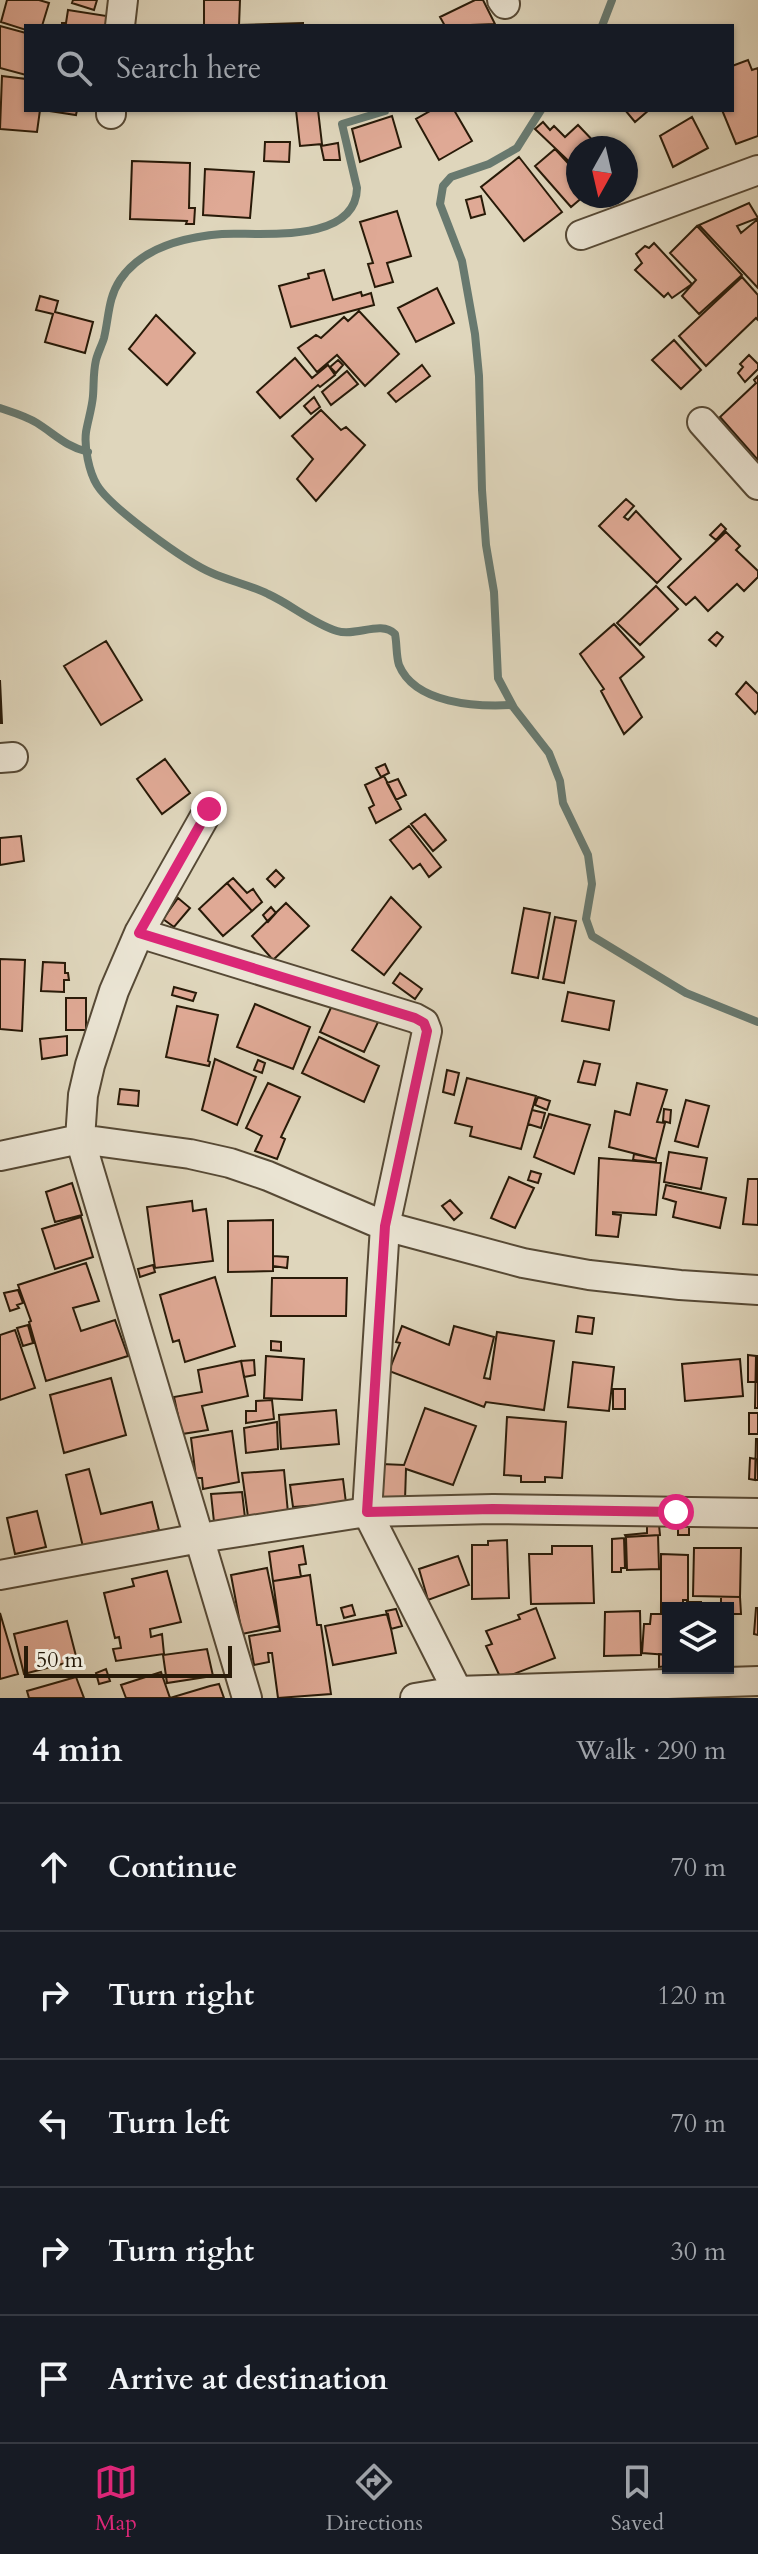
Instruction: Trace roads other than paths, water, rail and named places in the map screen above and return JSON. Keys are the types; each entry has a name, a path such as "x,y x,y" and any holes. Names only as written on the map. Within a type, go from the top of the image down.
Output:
{"street":[{"path":"120,24 123,0"},
{"path":"581,235 758,170"},
{"path":"702,422 758,485"},
{"path":"209,809 139,933 114,991 83,1095 80,1139 247,1698"},
{"path":"139,933 424,1023 427,1031 385,1226 367,1512 459,1694"},
{"path":"0,1156 80,1139 190,1154 268,1176 385,1226 523,1263 589,1275 758,1290"},
{"path":"0,1575 200,1538 367,1512 493,1509 758,1513"},
{"path":"415,1698 758,1681"}],"waterway":[{"path":"603,24 612,0"},
{"path":"382,112 342,124 357,188 352,206 341,219 303,232 222,234 179,241 152,252 129,269 113,294 96,360 86,432 88,459 97,485 117,507 150,534 200,567 268,594 337,631 389,630 395,634 397,658 407,678 433,695 465,704 512,705"},
{"path":"540,112 517,148 489,164 451,177 443,186 440,204 462,261 475,334 482,490 486,545 494,592 498,678 514,708 549,753 560,781 563,803 588,855 592,884 586,919 592,936 686,993 758,1022"},
{"path":"0,408 28,418 67,443 88,452"}]}
